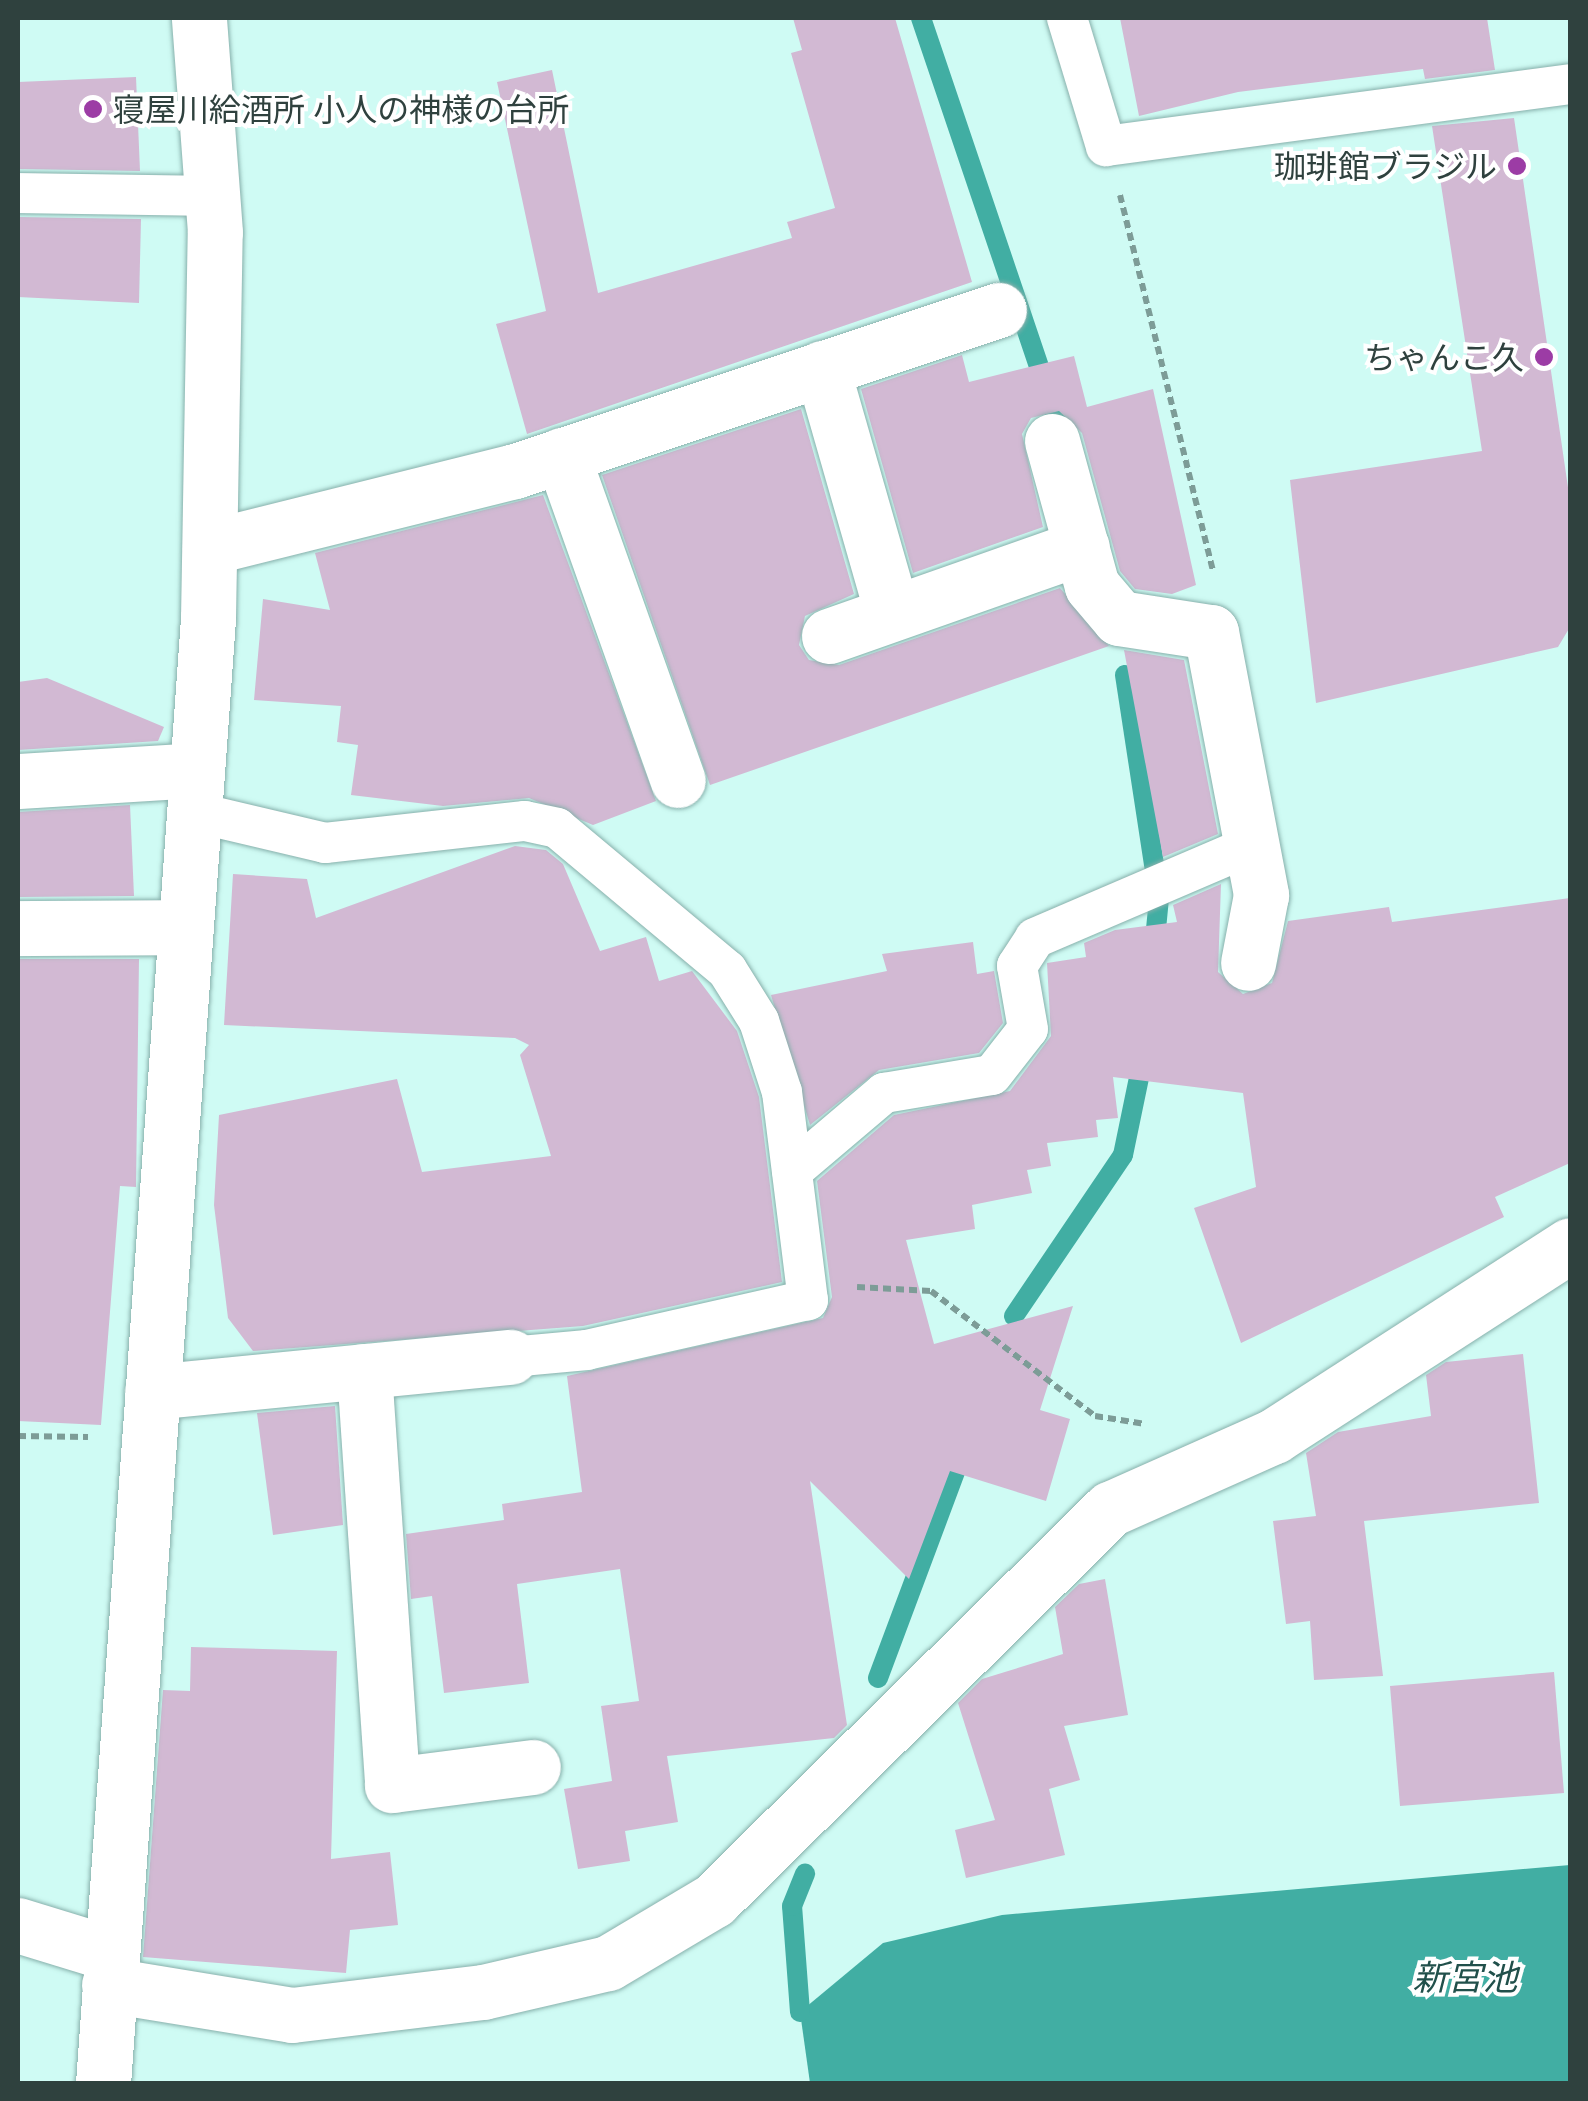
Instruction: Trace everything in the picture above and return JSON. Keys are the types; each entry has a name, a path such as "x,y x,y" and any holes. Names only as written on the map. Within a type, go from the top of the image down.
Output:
{"street":[{"path":"103,2084 210,547 212,196 199,18"},
{"path":"210,547 562,455 999,310"},
{"path":"822,368 892,612"},
{"path":"1052,441 1092,586 1119,618 1210,632 1261,896 1248,963"},
{"path":"562,455 678,780"},
{"path":"829,636 1082,547"},
{"path":"18,781 196,791"},
{"path":"18,928 186,926"},
{"path":"18,1925 109,1969 292,2015 482,1992 608,1962 714,1900 1110,1509 1274,1436 1570,1244"},
{"path":"152,1392 510,1356"},
{"path":"364,1371 392,1786 533,1767"}],"lane":[{"path":"1067,18 1106,146 1570,84"},
{"path":"18,193 212,196"},
{"path":"196,791 325,842 525,821 557,828 727,970 760,1022 782,1092 808,1300 586,1350 510,1356"},
{"path":"792,1171 884,1093 992,1075 1028,1029 1017,966 1035,938 1130,891 1252,845"}],"path":[{"path":"1106,146 1219,597 1210,632"},
{"path":"808,1300 878,1281 931,1290 1095,1416 1161,1424"}],"water":[{"name":"新宮池","path":"1570,1865 1570,2083 810,2083 800,2012 883,1943 1002,1915"}],"building":[{"path":"793,18 895,18 972,282 527,434 496,324 546,311 497,82 552,70 598,293 792,238 787,222 835,208 791,53 802,50"},
{"path":"1120,18 1487,18 1495,70 1425,79 1423,69 1238,92 1139,116"},
{"path":"136,77 140,171 18,169 18,82"},
{"path":"1514,118 1570,501 1570,627 1558,647 1316,703 1290,480 1482,451 1432,126"},
{"path":"18,217 141,219 139,303 18,297"},
{"path":"962,355 969,382 1074,356 1087,407 1153,389 1196,585 1172,594 1135,589 1120,571 1082,433 1059,411 1031,418 1022,434 1043,527 913,573 861,389"},
{"path":"801,409 854,594 805,616 799,645 809,660 839,665 1060,588 1109,646 710,785 602,475"},
{"path":"543,495 656,801 593,825 529,798 443,806 351,795 358,745 337,742 341,706 254,700 263,599 330,610 315,553"},
{"path":"1124,650 1184,660 1218,834 1163,857"},
{"path":"47,678 164,727 158,741 18,750 18,682"},
{"path":"130,805 134,896 18,897 18,812"},
{"path":"515,846 546,850 563,864 600,951 646,937 659,981 692,971 737,1031 759,1097 782,1282 583,1326 253,1351 228,1318 214,1205 219,1115 397,1079 422,1172 551,1156 520,1055 529,1045 515,1038 224,1025 233,874 307,879 316,918"},
{"path":"1221,884 1218,972 1243,994 1272,983 1288,921 1389,907 1392,922 1570,898 1570,1163 1495,1197 1504,1217 1241,1343 1194,1208 1256,1187 1243,1093 1113,1077 1118,1118 1096,1120 1098,1137 1047,1143 1051,1166 1027,1170 1032,1193 972,1205 975,1229 906,1240 934,1344 1073,1306 1040,1410 1070,1419 1046,1501 950,1471 909,1579 810,1481 847,1725 834,1738 667,1756 678,1822 625,1831 630,1861 578,1869 564,1789 612,1781 601,1706 639,1701 620,1569 517,1584 529,1683 444,1693 432,1596 411,1599 406,1534 504,1520 502,1504 582,1492 567,1376 823,1318 832,1297 817,1181 894,1115 1010,1091 1051,1036 1047,963 1086,957 1084,943 1115,930 1177,922 1173,905"},
{"path":"973,942 977,974 994,971 1003,1023 979,1053 879,1070 810,1125 771,995 887,971 882,954"},
{"path":"18,959 139,959 136,1187 120,1186 101,1425 18,1421"},
{"path":"1523,1354 1539,1503 1364,1521 1383,1676 1314,1680 1310,1621 1286,1624 1273,1521 1316,1516 1306,1453 1338,1432 1431,1416 1426,1375 1446,1362"},
{"path":"335,1406 343,1525 273,1535 257,1413"},
{"path":"1105,1579 1128,1715 1064,1726 1080,1780 1049,1789 1065,1855 966,1878 955,1830 995,1820 958,1703 982,1679 1063,1654 1055,1607 1079,1584"},
{"path":"191,1647 337,1651 331,1859 390,1852 398,1925 350,1930 346,1973 143,1957 163,1690 190,1691"},
{"path":"1554,1672 1564,1793 1400,1806 1390,1686"}],"waterway":[{"path":"921,18 1064,440"},
{"path":"1125,675 1159,898 1154,950"},
{"path":"1014,1316 1123,1155 1144,1054"},
{"path":"878,1678 963,1451"},
{"path":"800,2012 792,1906 805,1873"}],"place":[{"name":"寝屋川給酒所 小人の神様の台所","path":"93,109"},
{"name":"珈琲館ブラジル","path":"1517,166"},
{"name":"ちゃんこ久","path":"1544,357"}]}
